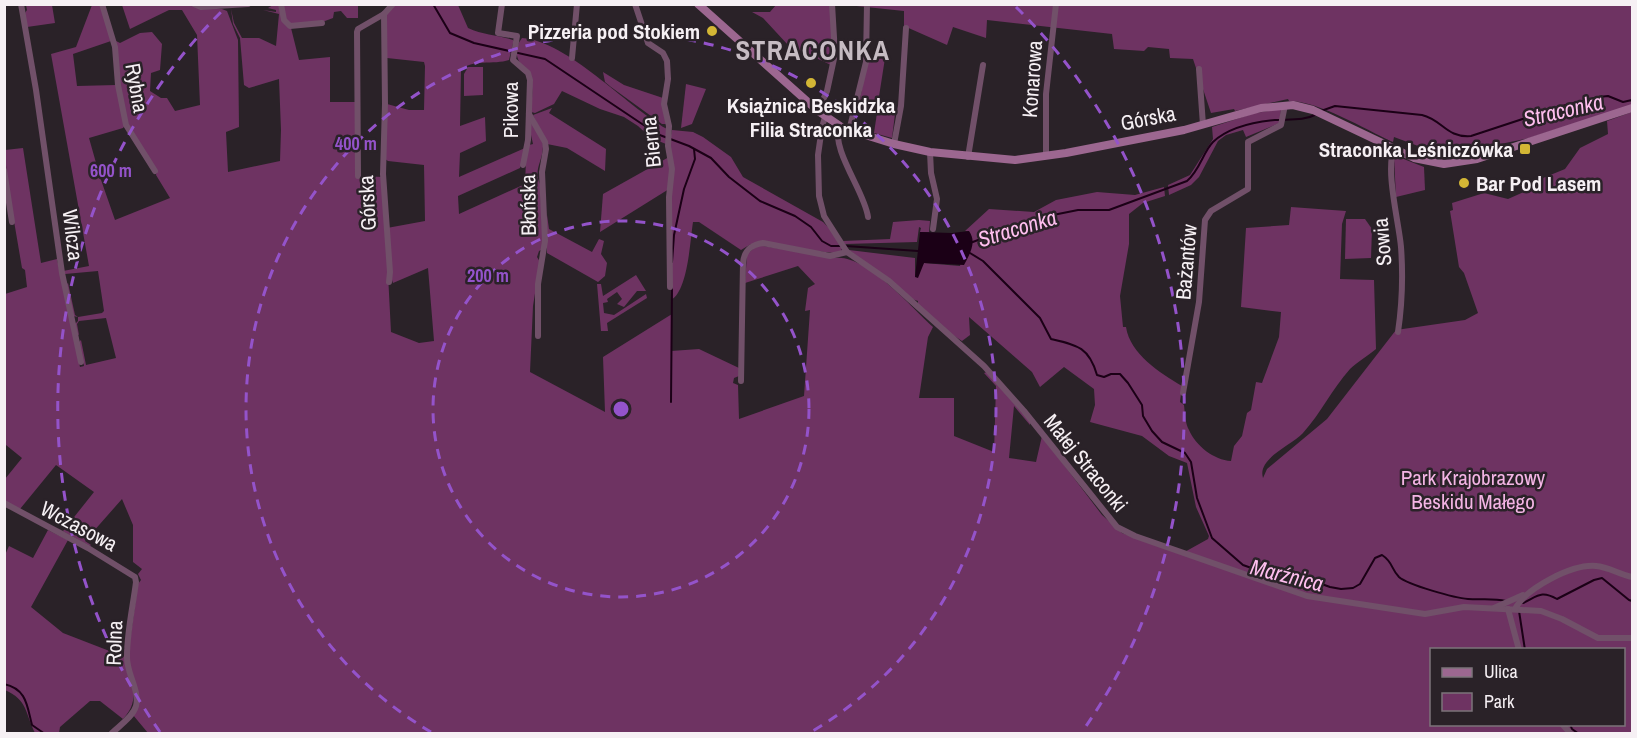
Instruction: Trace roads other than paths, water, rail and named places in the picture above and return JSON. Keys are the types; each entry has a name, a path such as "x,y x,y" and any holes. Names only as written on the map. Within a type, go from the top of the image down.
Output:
{"street":[{"name":"Wilcza","path":"21,4 36,90 62,273 81,362"},
{"name":"Rybna","path":"102,4 115,47 118,85 126,125 155,171"},
{"path":"194,4 201,7 248,4"},
{"path":"281,4 284,20 290,26 322,23"},
{"name":"Górska","path":"358,176 357,32 358,29 384,14 393,4"},
{"name":"Pikowa","path":"502,4 498,33 517,36 513,60 528,73 531,80 528,140 523,165"},
{"path":"572,58 577,4"},
{"name":"Bierna","path":"635,4 648,43 663,53 666,58 668,79 664,104 669,129 668,146 672,169 669,205 670,287"},
{"path":"741,381 743,263 747,250 755,244 763,243 830,256 846,251 824,216 819,196 818,155 822,114 835,54 832,4"},
{"path":"849,131 866,62 867,4"},
{"name":"Konarowa","path":"1046,156 1046,94 1056,4"},
{"name":"Górska","path":"701,5 822,114 839,126 894,144 968,157 1014,160 1046,156 1203,125 1261,108 1299,105 1430,163 1458,163 1477,159 1632,108"},
{"name":"Górska","path":"384,14 383,174 390,272 388,282"},
{"path":"894,144 901,106 906,28"},
{"path":"968,157 983,65"},
{"path":"1199,69 1203,125"},
{"name":"Bażantów","path":"1183,393 1199,302 1203,228 1206,218 1211,211 1248,189 1248,142 1282,120 1284,105"},
{"name":"Błońska","path":"529,114 545,142 546,149 542,172 545,242 538,284 538,336"},
{"path":"839,126 837,138 863,198 868,217"},
{"name":"Sowia","path":"1394,149 1393,181 1401,259 1398,332"},
{"path":"930,152 930,168 937,199 933,229"},
{"path":"4,170 12,222"},
{"name":"Małej Straconki","path":"846,251 889,281 984,366 1043,435 1110,521 1124,531 1308,596 1425,614 1464,607 1513,608 1550,614 1598,638 1632,638"},
{"name":"Wczasowa","path":"4,503 88,548 133,574 136,579"},
{"path":"1494,608 1526,595 1552,578 1585,567 1595,565 1632,577"},
{"name":"Rolna","path":"111,734 130,716 136,703 136,695 127,666 136,579"},
{"path":"1519,648 1513,608 1526,595"}],"waterway":[{"name":"Straconka","path":"433,4 450,33 474,43 545,59 657,134 689,146 711,158 729,177 760,201 795,216 811,227 822,241 831,246 840,246"},
{"name":"Straconka","path":"1321,111 1335,106 1422,115 1429,117 1450,132 1471,136 1562,106 1599,97 1608,96 1623,102 1632,100"},
{"name":"Straconka","path":"970,243 1038,218 1078,210 1109,210 1187,181 1213,142 1234,129 1259,122 1302,119 1317,114"},
{"path":"672,262 674,235 684,189 695,159 694,149"},
{"name":"Straconka","path":"846,246 918,251"},
{"name":"Marźnica","path":"970,253 983,261 1040,318 1051,339 1081,349 1090,358 1097,375 1104,377 1120,374 1128,383 1142,405 1143,416 1152,431 1162,442 1185,453 1191,462 1197,498 1212,538 1243,565 1271,575 1288,572 1341,589 1353,588 1360,584 1375,558 1382,555 1399,577 1412,584 1462,598 1506,601"},
{"path":"671,402 672,288"},
{"name":"Marźnica","path":"1523,603 1543,594 1557,599 1602,578 1632,601"},
{"path":"1519,611 1525,648"},
{"path":"4,684 12,686 22,694 32,725 45,734"},
{"path":"1571,726 1579,734"}],"place":[{"name":"Pizzeria pod Stokiem","path":"712,31"},
{"name":"Książnica Beskidzka Filia Straconka","path":"811,83"},
{"name":"Straconka Leśniczówka","path":"1525,149"},
{"name":"Bar Pod Lasem","path":"1464,183"}],"district":[{"name":"STRACONKA","path":"813,50"}],"park label":[{"name":"Park Krajobrazowy Beskidu Małego","path":"1473,489"}]}
